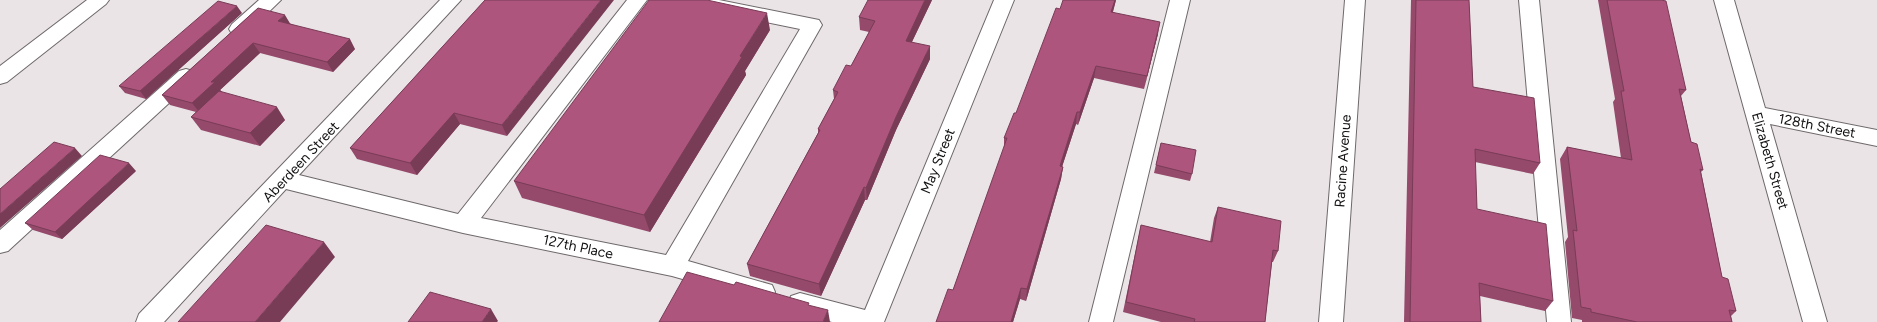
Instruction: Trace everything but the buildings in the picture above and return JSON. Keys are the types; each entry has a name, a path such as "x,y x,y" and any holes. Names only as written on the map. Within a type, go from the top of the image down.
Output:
{"street":[{"path":"0,78 99,0"},
{"path":"224,42 271,0"},
{"name":"Aberdeen Street","path":"148,322 451,0"},
{"path":"463,224 637,0"},
{"path":"672,266 812,25 735,4 688,0"},
{"name":"May Street","path":"872,322 1004,0"},
{"path":"1101,322 1180,0"},
{"name":"Racine Avenue","path":"1331,322 1354,0"},
{"path":"1529,0 1559,322"},
{"name":"Elizabeth Street","path":"1724,0 1815,322"},
{"path":"0,244 200,64"},
{"name":"128th Street","path":"1756,114 1877,138"},
{"name":"127th Place","path":"283,180 463,224 672,266 872,322"}]}
